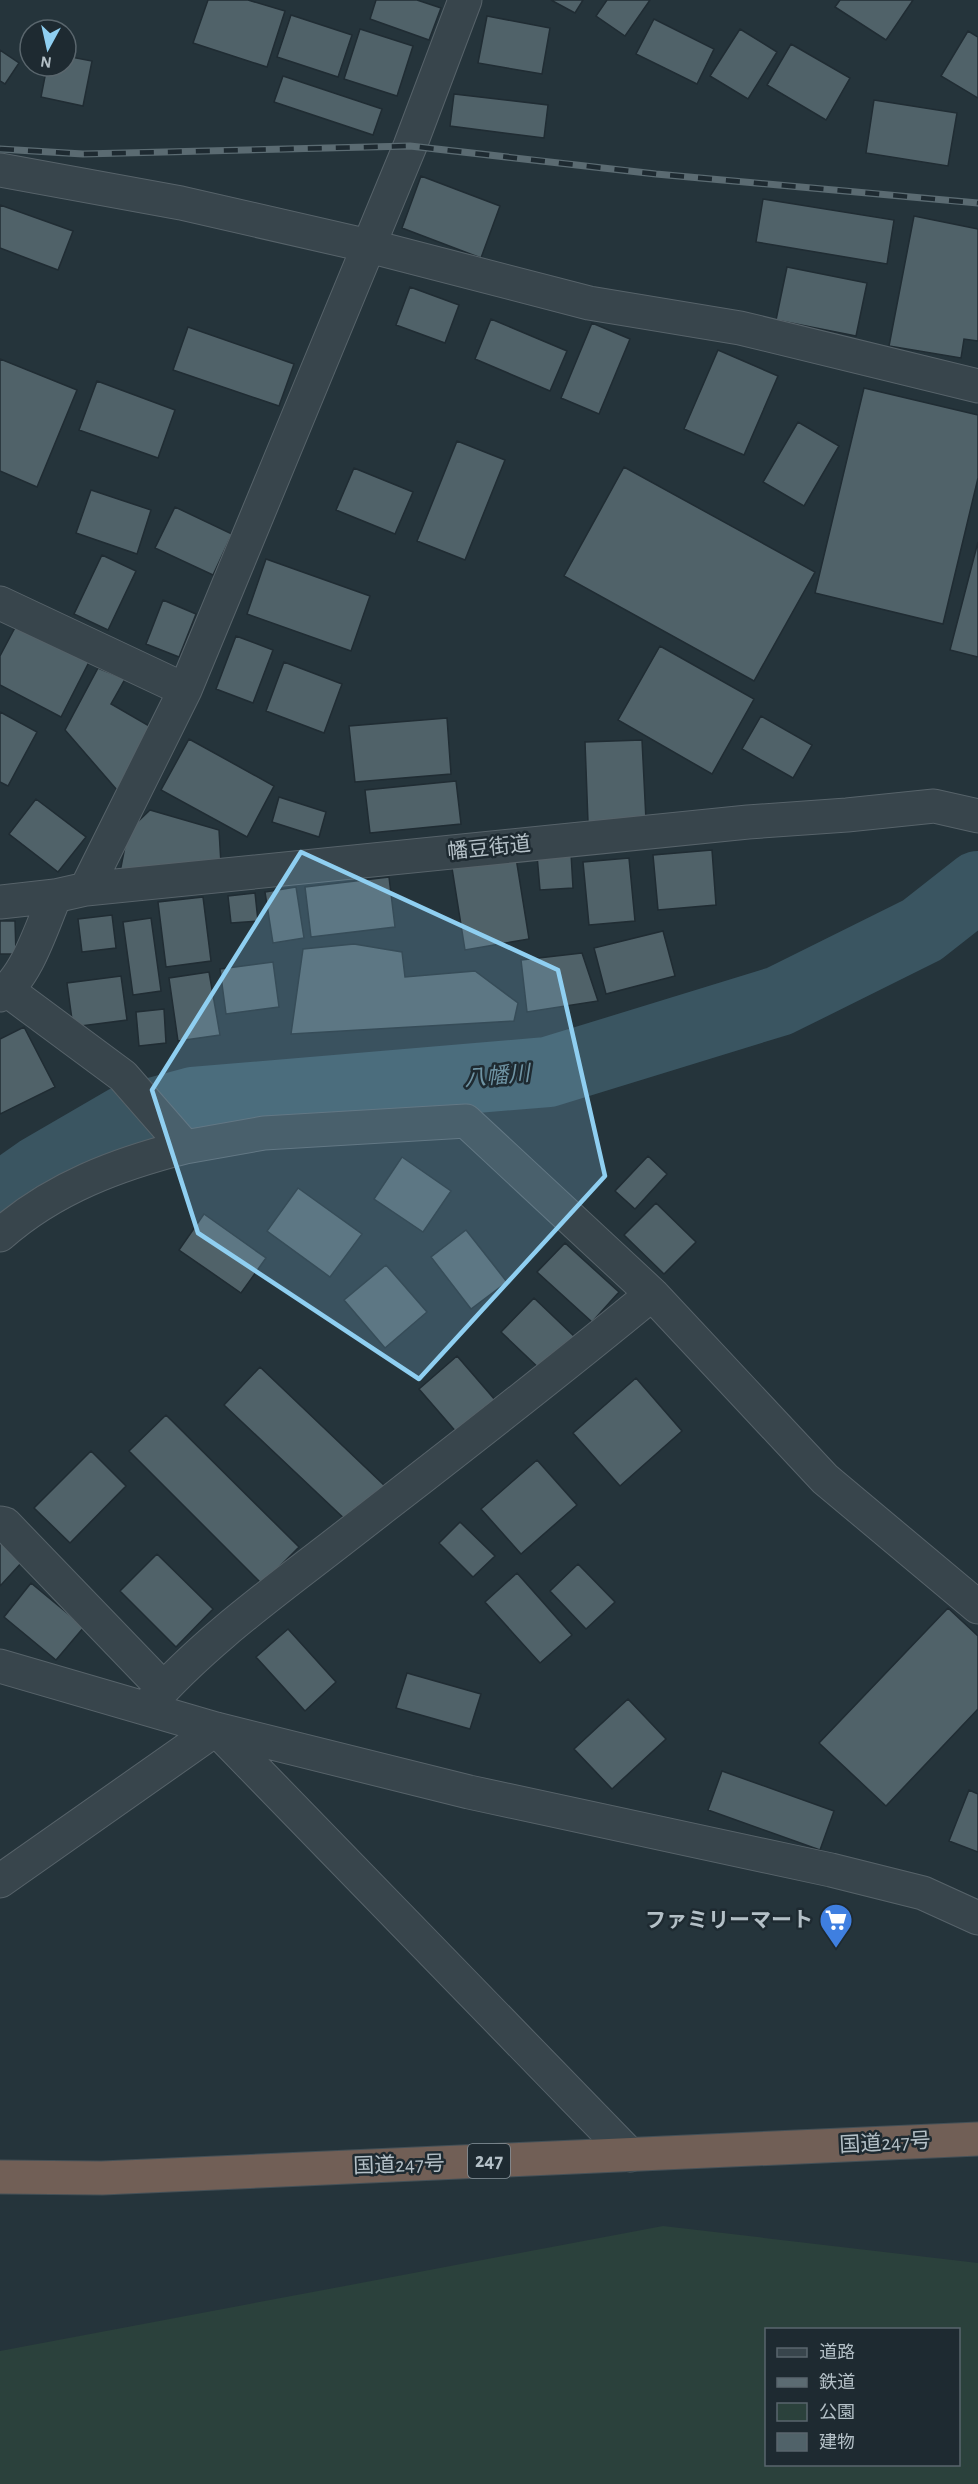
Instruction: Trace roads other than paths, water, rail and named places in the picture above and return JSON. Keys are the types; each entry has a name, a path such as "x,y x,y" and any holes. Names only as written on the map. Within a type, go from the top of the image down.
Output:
{"highway":[{"name":"国道247号","path":"0,2177 102,2178 978,2139"}],"street":[{"path":"184,1145 123,1076 4,993 70,892 185,690 414,136 465,0"},
{"path":"0,170 181,203 369,246 590,303 740,328 978,386"},
{"path":"0,603 185,690"},
{"name":"幡豆街道","path":"0,902 70,892 748,822 934,806 978,815"},
{"path":"0,1235 37,1206 82,1182 132,1161 184,1145 264,1133 466,1121 652,1294 825,1479 978,1607"},
{"path":"154,1698 242,1617 579,1355 652,1294"},
{"path":"0,1523 5,1524 154,1698"},
{"path":"0,1666 154,1698 216,1729 469,1792 831,1870 923,1893 978,1918"},
{"path":"0,1881 216,1729"},
{"path":"216,1729 630,2155"}],"waterway":[{"name":"八幡川","path":"0,1198 40,1170 126,1120 193,1102 548,1072 779,1001 922,930 978,886"}],"railway":[{"path":"0,149 83,154 410,146 656,174 978,203"}],"place":[{"name":"ファミリーマート","path":"836,1949"}]}
